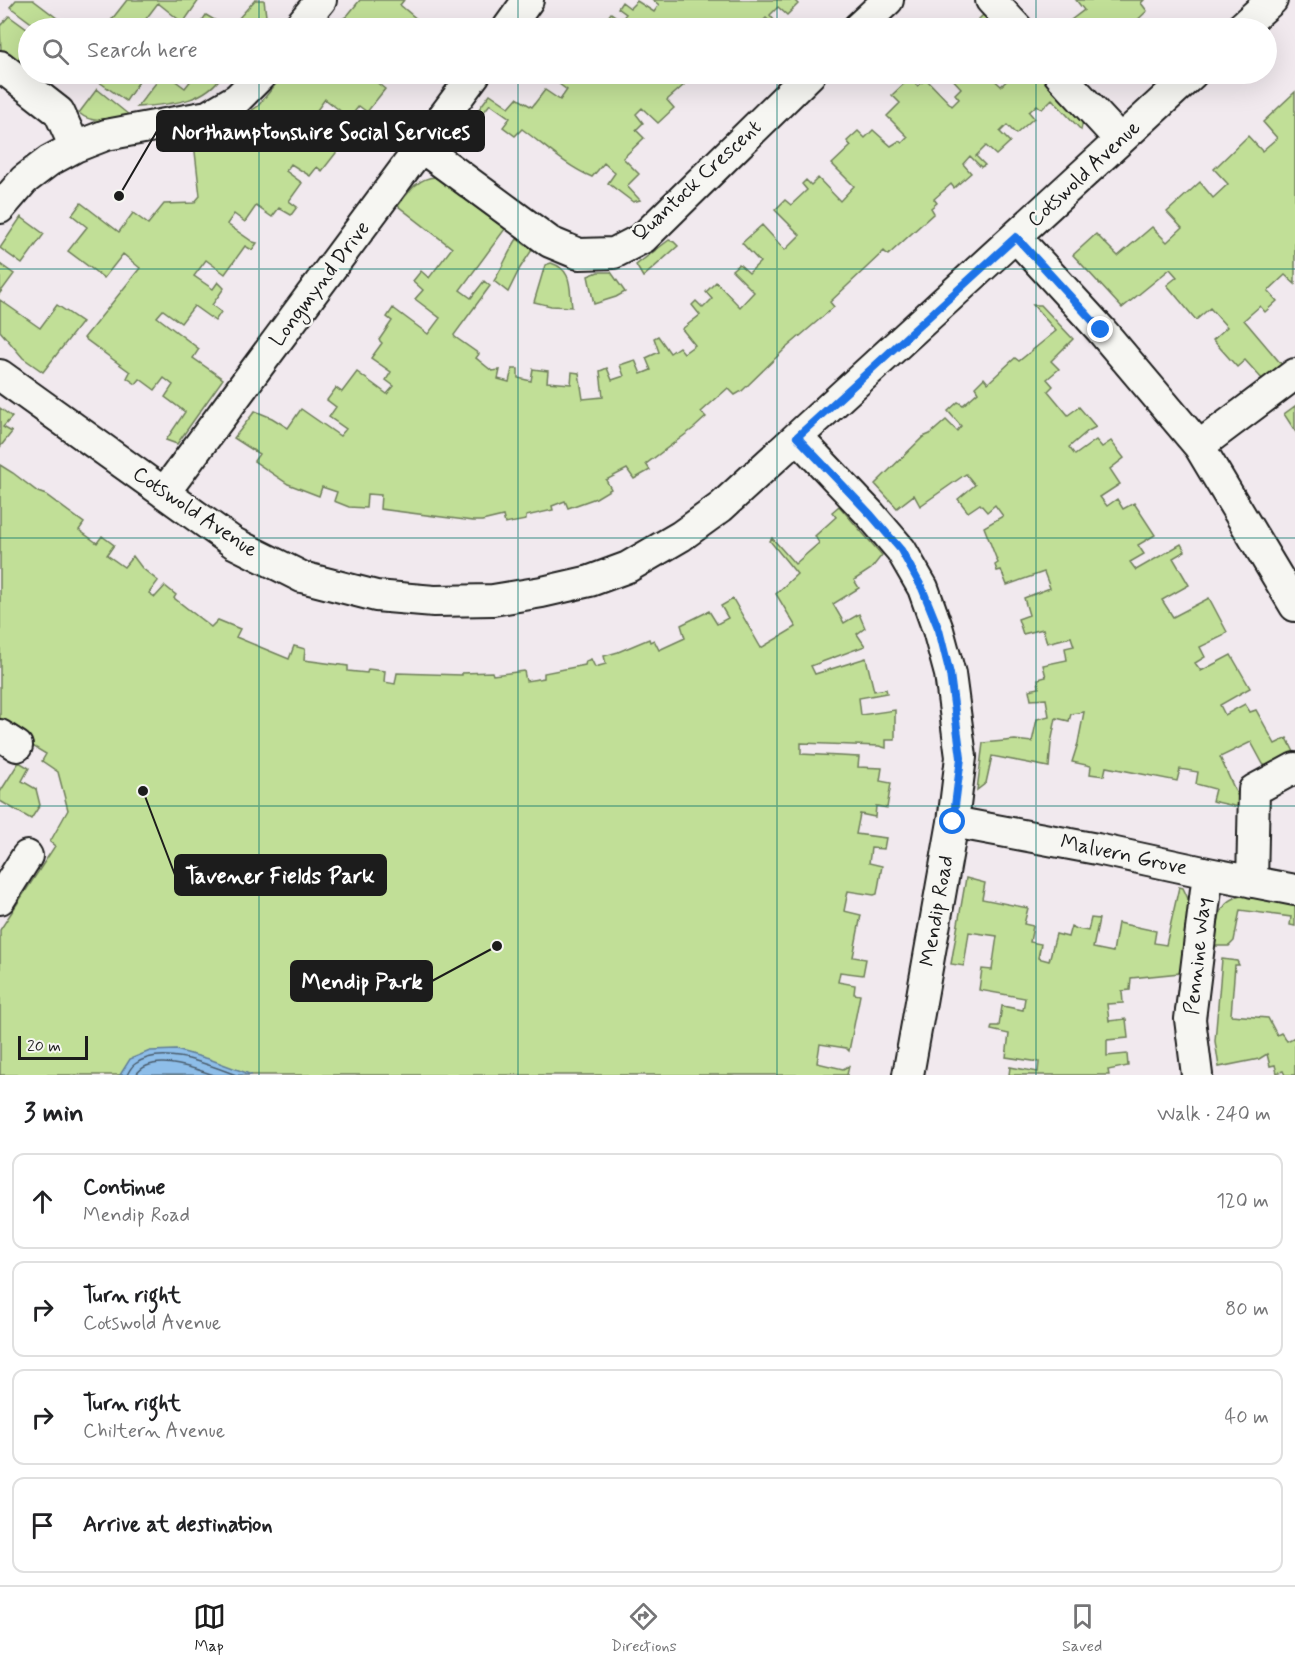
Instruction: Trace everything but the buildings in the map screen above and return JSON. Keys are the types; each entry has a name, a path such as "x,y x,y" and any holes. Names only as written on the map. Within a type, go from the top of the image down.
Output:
{"street":[{"path":"514,18 528,0"},
{"path":"869,18 888,0"},
{"path":"991,0 1008,18"},
{"path":"1252,18 1272,0"},
{"path":"0,66 18,80"},
{"path":"23,84 59,112 75,147"},
{"path":"0,208 24,180 49,161 75,147 106,135 208,116 237,99 252,84"},
{"name":"Longmynd Drive","path":"164,493 468,84"},
{"name":"Quantock Crescent","path":"421,147 550,242 579,254 614,253 643,238 800,84"},
{"path":"1068,84 1120,140"},
{"name":"Cotswold Avenue","path":"0,375 234,543 302,577 376,596 434,601 493,600 590,581 628,567 681,536 721,507 1181,84"},
{"path":"1016,237 1101,330 1199,446 1295,606"},
{"path":"1199,446 1295,375"},
{"name":"Mendip Road","path":"797,437 901,550 922,588 939,630 950,674 961,758 953,822 908,1075"},
{"path":"1252,882 1254,790 1295,768"},
{"name":"Malvern Grove","path":"953,822 1295,890"},
{"path":"0,899 27,856"},
{"name":"Pennine Way","path":"1197,1075 1190,1019 1208,873"}],"green space":[{"path":"16,0 33,0 57,18 25,18 10,7"},
{"path":"127,0 199,0 186,18 177,18 158,3 147,18 113,18"},
{"path":"255,0 264,0 264,18 239,18"},
{"path":"360,0 404,0 400,5 415,18 344,18"},
{"path":"653,0 794,0 798,4 787,15 778,7 770,15 772,18 623,18 626,14 618,8 622,2 630,8 637,1 654,12 659,5"},
{"path":"1076,0 1144,0 1141,3 1147,11 1140,18 1074,18 1084,10"},
{"path":"611,13 618,18 607,18"},
{"path":"9,16 18,23 18,67 1,53 0,26"},
{"path":"102,84 137,84 126,101"},
{"path":"155,84 180,84 185,88 188,84 215,84 196,97 185,101 137,107"},
{"path":"276,84 379,84 385,89 367,112 359,106 351,116 347,116 325,99 315,113 346,140 322,171 317,167 310,176 291,164 286,171 302,183 289,201 297,207 291,215 279,208 272,217 256,206 245,222 234,214 227,224 257,243 252,250 245,246 225,274 206,260 194,276 213,289 218,282 224,288 212,305 221,312 215,321 194,306 181,323 163,310 157,317 199,349 193,358 223,379 177,444 166,440 185,412 165,397 173,385 164,378 155,390 140,379 136,384 127,378 130,372 84,338 140,268 123,254 104,278 68,251 87,227 72,215 81,203 119,232 133,213 148,224 164,204 194,203 200,196 194,143 226,129 258,106"},
{"path":"559,84 684,85 667,100 674,108 658,123 642,108 636,114 643,123 636,130 644,138 623,158 639,174 627,186 640,200 633,202 608,183 615,173 604,163 592,177 564,161 522,129 515,136 503,127 510,118 490,104 477,121 473,117 490,94 509,107 517,98 532,107 545,90 560,100 567,90"},
{"path":"904,84 918,86 931,84 952,106 959,99 955,94 961,88 957,84 999,84 1001,86 1003,84 1048,84 1083,121 1081,130 1052,99 1042,109 1037,105 1029,112 1034,118 1016,134 1007,125 1000,132 1010,142 996,155 986,146 976,156 985,165 981,167 970,156 963,164 971,173 954,188 951,184 934,199 937,203 931,208 934,213 888,255 884,251 830,302 834,307 786,348 742,391 735,395 728,388 701,412 706,417 646,464 650,470 634,479 627,469 606,480 611,489 596,498 568,508 565,501 552,506 553,510 526,516 526,520 505,524 503,516 473,521 380,509 381,495 367,494 366,508 349,507 334,501 337,492 322,487 319,496 288,484 254,461 259,454 234,438 255,411 288,428 301,409 340,436 346,429 329,417 336,407 327,400 336,388 342,392 357,372 387,394 394,386 386,380 391,372 371,358 382,343 379,340 392,321 387,317 393,308 428,334 440,318 415,299 423,290 413,281 421,271 429,278 452,248 398,206 413,187 423,180 435,177 505,229 460,290 471,298 484,281 490,286 454,335 455,337 479,354 476,358 492,371 500,370 498,379 509,382 512,369 518,369 518,378 531,381 533,369 548,371 547,382 571,384 572,372 579,373 583,399 603,397 600,371 607,368 612,380 624,376 620,365 635,360 641,374 651,370 646,358 659,352 654,338 658,336 670,353 679,347 684,353 695,345 682,329 700,315 692,305 696,301 703,308 712,299 706,292 716,282 740,307 754,292 732,270 739,264 749,273 760,262 742,243 762,225 785,250 800,235 775,210 785,200 791,205 807,190 802,184 806,180 811,185 818,178 840,201 854,186 832,164 851,146 847,141 858,131 865,138 873,130 891,146 899,141 902,143 908,137 887,116 900,103 892,95"},
{"path":"97,89 129,115 110,120 97,120 79,113"},
{"path":"1295,92 1295,284 1285,275 1268,291 1277,301 1265,312 1260,306 1244,320 1282,365 1263,380 1245,360 1237,367 1213,340 1227,327 1210,308 1196,320 1167,285 1177,277 1170,269 1122,308 1073,255 1096,234 1118,256 1152,227 1167,242 1182,228 1167,212 1200,182 1213,198 1228,184 1214,169 1248,136 1262,151 1277,138 1263,122"},
{"path":"21,217 44,234 22,264 0,248"},
{"path":"517,239 532,250 508,292 494,281"},
{"path":"669,240 678,246 643,277 636,265"},
{"path":"551,263 567,275 572,307 534,302 545,265"},
{"path":"0,264 14,274 0,293"},
{"path":"598,272 611,272 625,292 594,304 588,276"},
{"path":"0,300 40,328 57,305 82,322 43,372 23,358 0,331"},
{"path":"1033,305 1041,305 1073,339 1051,361 1059,369 1047,379 1053,386 1048,391 1068,415 1079,407 1096,427 1069,447 1075,455 1096,440 1102,447 1111,441 1124,458 1110,469 1120,484 1100,497 1107,506 1117,499 1123,509 1134,503 1155,535 1138,545 1144,554 1130,562 1136,570 1181,544 1185,551 1173,558 1189,585 1162,600 1173,617 1209,598 1227,632 1200,647 1205,657 1195,663 1201,671 1231,655 1250,688 1220,705 1225,715 1245,704 1250,712 1256,710 1275,744 1287,738 1295,754 1270,769 1263,764 1251,742 1220,757 1243,808 1212,801 1215,789 1196,784 1198,772 1180,769 1177,781 1106,767 1104,776 1090,774 1091,766 1072,762 1084,712 1071,714 1069,721 1056,718 1049,767 992,756 986,783 977,790 983,743 1015,740 1032,742 1037,719 1049,716 1046,699 1031,700 1029,690 1039,688 1038,679 1046,677 1043,665 1067,660 1065,648 1074,646 1071,637 1047,643 1043,629 1023,634 1018,619 1029,615 1024,598 1050,588 1044,572 1007,585 1001,570 997,571 995,565 998,563 984,527 1003,516 995,505 987,512 980,504 968,512 958,499 975,485 966,474 920,506 914,495 897,508 875,484 923,437 946,420 957,431 961,426 948,411 958,402 963,405 978,392 975,387 984,378 988,383 1015,358 1019,361 1056,331"},
{"path":"1295,406 1295,431 1284,414"},
{"path":"0,408 12,417 3,427 12,432 0,447"},
{"path":"0,465 84,523 79,530 97,543 102,536 114,545 107,555 124,567 133,556 142,568 158,581 149,593 155,597 165,586 176,595 174,598 211,627 218,620 240,629 236,637 289,659 294,646 305,649 304,660 348,666 348,671 367,673 368,669 385,671 384,682 395,684 397,673 462,675 462,673 492,672 493,675 524,671 526,681 544,678 544,673 585,665 586,661 591,659 595,667 606,664 604,656 649,639 650,642 654,640 659,650 685,638 681,625 709,611 717,624 728,618 721,606 733,599 761,648 796,627 776,594 797,574 770,541 772,538 795,564 819,543 815,536 836,517 832,512 839,506 882,555 871,569 854,580 859,588 833,604 844,623 859,614 865,628 857,634 865,646 811,666 815,674 866,658 874,691 886,689 887,693 859,698 861,715 895,710 895,740 886,740 886,748 801,743 801,754 859,757 858,767 882,768 880,781 891,783 887,808 876,806 875,817 860,814 856,834 886,838 884,849 871,848 869,863 882,866 877,894 848,891 844,911 861,915 853,957 866,959 863,975 840,972 838,982 855,985 854,994 860,995 849,1051 846,1048 820,1044 817,1063 843,1069 849,1066 847,1075 0,1075 0,930 55,846 50,842 68,810 58,772 42,761 46,754 6,730 0,719"},
{"path":"19,762 29,768 22,781 36,789 40,805 31,819 0,801 0,792"},
{"path":"966,878 985,883 982,899 1028,908 1024,924 1033,926 1030,942 1041,944 1038,958 1049,961 1056,934 1068,937 1071,926 1088,931 1091,918 1099,919 1093,948 1113,952 1118,923 1156,931 1154,943 1166,945 1179,887 1183,888 1190,903 1180,973 1131,978 1130,990 1122,991 1123,1003 1107,1004 1109,1021 1126,1019 1128,1038 1107,1040 1107,1056 1127,1054 1128,1066 1108,1070 1109,1075 1009,1075 1010,1067 1038,1072 1039,1062 1006,1057 1009,1034 991,1030 992,1026 999,1026 1002,1006 1023,1010 1025,998 979,990 982,969 992,970 997,936 969,932 964,966 951,964"},
{"path":"1244,895 1295,905 1295,926 1290,925 1291,917 1240,910 1234,941 1229,946 1215,946 1218,921 1223,907 1235,898"},
{"path":"1222,959 1237,961 1239,965 1235,965 1231,1015 1268,1018 1277,1035 1281,1033 1287,1041 1295,1037 1295,1075 1285,1075 1283,1071 1277,1073 1275,1065 1270,1066 1267,1054 1259,1059 1219,1067 1215,1041"}],"water":[{"path":"176,1050 252,1075 120,1075 130,1059 150,1051"}],"place":[{"name":"Northamptonshire Social Services","path":"119,196"},
{"name":"Tavener Fields Park","path":"143,791"},
{"name":"Mendip Park","path":"497,946"}],"route":[{"path":"953,822 961,758 950,674 939,630 922,588 901,550 797,437 1016,237 1101,330"}]}
